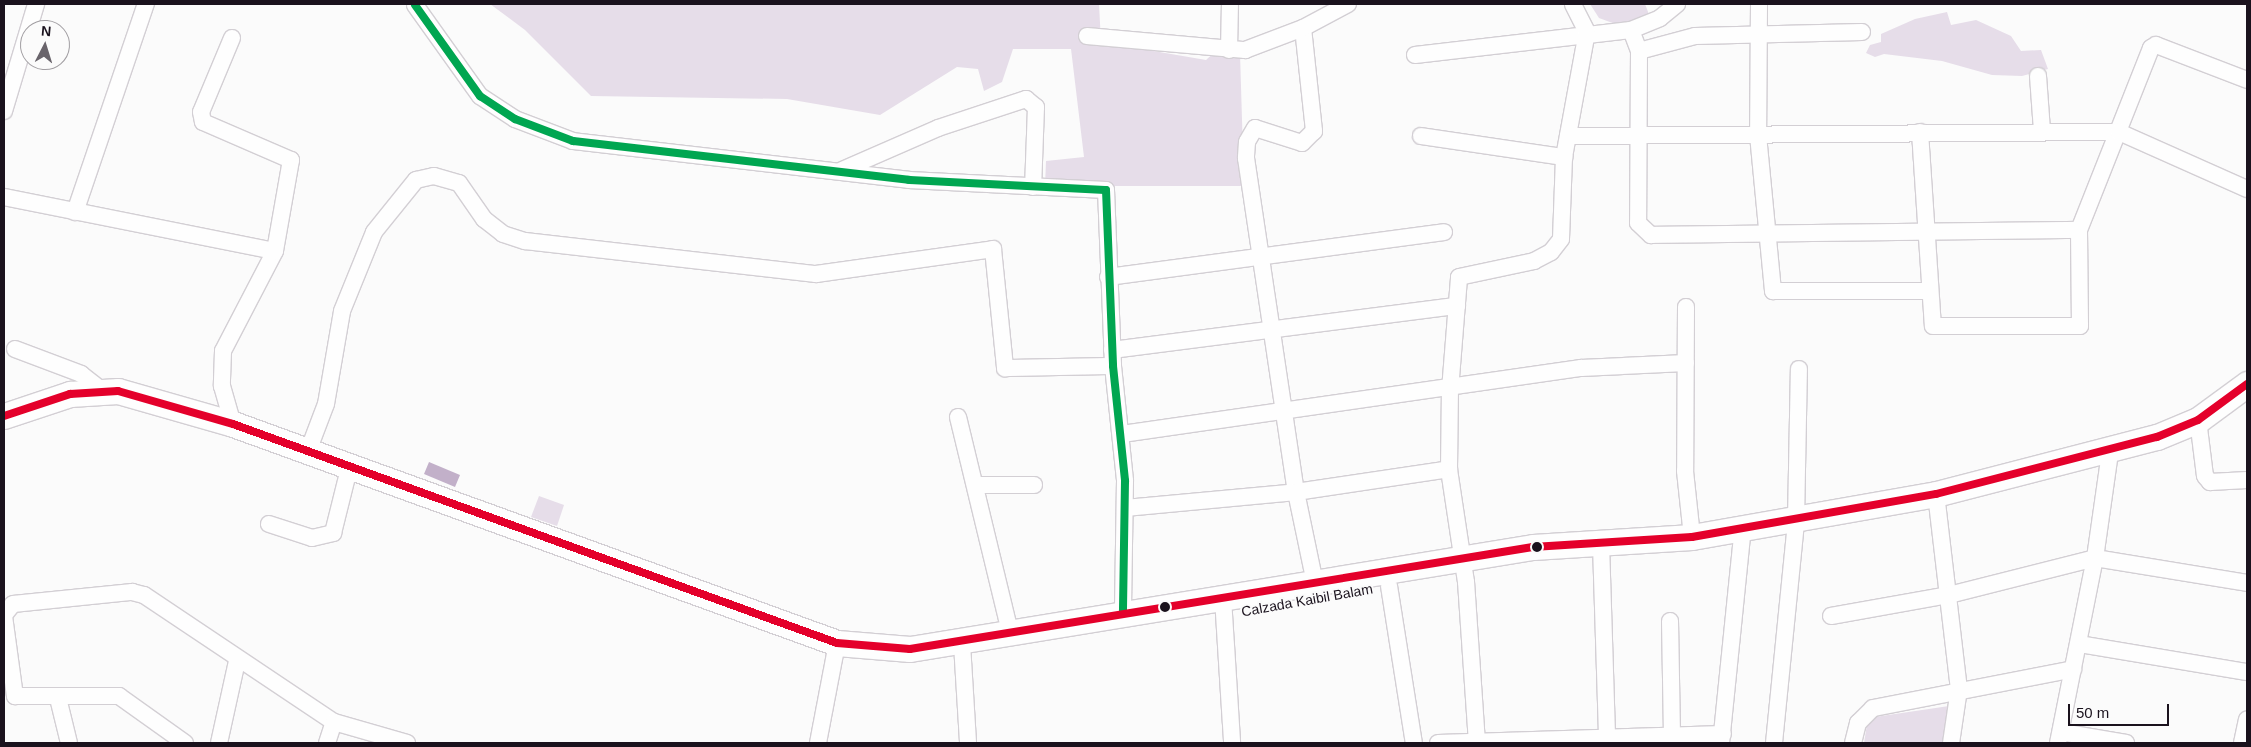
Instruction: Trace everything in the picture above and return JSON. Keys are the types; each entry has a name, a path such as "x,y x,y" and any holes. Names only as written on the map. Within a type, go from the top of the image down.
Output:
{"main road":[{"name":"Calzada Kaibil Balam","path":"100,389 233,424 307,454 836,643 910,650 1011,636 1022,628 1123,612 1225,606 1389,586 1463,565 1581,541 1602,544 1692,537 1796,521 1936,494 2110,452 2198,420 2247,384"},
{"path":"4,416 100,389"},
{"name":"Calzada Kaibil Balam","path":"1011,636 1028,643 1225,606 1314,583 1463,565"}],"street":[{"path":"4,112 36,4"},
{"path":"75,212 146,4"},
{"path":"1229,50 1230,4"},
{"path":"1087,36 1245,50 1303,28 1348,4"},
{"path":"1477,742 1463,565 1449,469 1450,390 1457,306 1462,274 1534,261 1556,247 1563,233 1564,157 1587,32 1573,4"},
{"path":"1415,55 1587,32 1631,30 1660,18 1678,4"},
{"path":"1759,4 1756,31 1758,135 1765,233 1776,293 1929,292"},
{"path":"415,5 480,96 533,126 573,141 842,170 909,180 1106,190 1108,277 1113,358 1122,434 1126,508 1123,612"},
{"path":"1303,28 1314,131 1302,143 1256,128 1247,142 1259,256 1273,330 1296,492 1314,583"},
{"path":"1631,30 1639,51 1641,134 1638,223 1646,233 1663,238 1765,233 2079,230"},
{"path":"1639,51 1695,36 1756,31 1862,32"},
{"path":"232,38 201,112 203,122 291,160 275,251 223,351 222,386 233,424"},
{"path":"1920,132 1932,324 1938,328 2080,326 2079,230 2156,44 2247,80"},
{"path":"2038,76 2042,131"},
{"path":"842,170 938,128 1026,99 1036,107 1033,187"},
{"path":"1568,136 2042,131 2119,132 2247,190"},
{"path":"1421,136 1564,157"},
{"path":"307,454 326,404 342,311 374,232 416,180 434,176 459,183 484,219 503,234 525,241 816,274 993,249 1005,368 1113,358 1273,330 1457,306"},
{"path":"4,197 275,251"},
{"path":"1108,277 1444,232"},
{"path":"1686,307 1685,471 1692,537"},
{"path":"15,349 81,374 100,389"},
{"path":"1122,434 1450,390 1581,368 1686,363"},
{"path":"1774,743 1796,521 1799,369"},
{"path":"958,417 977,485 1011,636"},
{"path":"2198,420 2205,476 2210,482 2247,480"},
{"path":"2110,452 2095,558 2060,738 2126,743"},
{"path":"269,524 312,538 332,533 349,469"},
{"path":"1126,508 1296,492 1449,469"},
{"path":"977,485 1034,485"},
{"path":"1936,494 1959,690 1951,743"},
{"path":"1438,743 1672,735 1722,739 1743,528"},
{"path":"1602,544 1607,736"},
{"path":"1831,616 1949,595 2095,558 2247,583"},
{"path":"1389,586 1414,743"},
{"path":"185,743 119,696 58,698 15,696 4,616 13,604 132,592 144,595 237,661 334,722 407,743"},
{"path":"1225,606 1232,743"},
{"path":"1670,621 1672,735"},
{"path":"818,743 836,643"},
{"path":"962,644 968,743"},
{"path":"2079,644 2247,672"},
{"path":"219,743 237,661"},
{"path":"1853,743 1861,719 1873,708 2073,669"},
{"path":"58,698 69,743"},
{"path":"2242,743 2247,720"},
{"path":"327,743 334,722"}],"shaded area":[{"path":"490,4 1099,4 1101,42 1206,60 1220,47 1240,53 1244,186 1045,186 1046,161 1084,157 1071,49 1013,49 1002,82 984,91 978,69 957,67 880,115 787,99 591,96 525,30"},
{"path":"1590,4 1645,4 1650,17 1618,25 1599,18"},
{"path":"1947,12 1951,25 1976,20 2011,36 2021,51 2041,50 2048,69 2022,76 1992,75 1942,61 1884,54 1875,57 1866,53 1870,45 1881,42 1881,34 1915,19"},
{"path":"429,462 460,475 455,487 424,474"},
{"path":"539,496 564,505 557,526 531,517"},
{"path":"1949,706 1946,743 1864,743 1868,718"}],"transit line":[{"path":"415,5 480,96 515,119 573,141 909,180 1106,190 1113,366 1125,481 1123,612"},
{"path":"4,416 70,394 118,391 233,424 837,643 910,649 1533,547 1692,537 1936,494 2157,437 2198,420 2247,384"}]}
